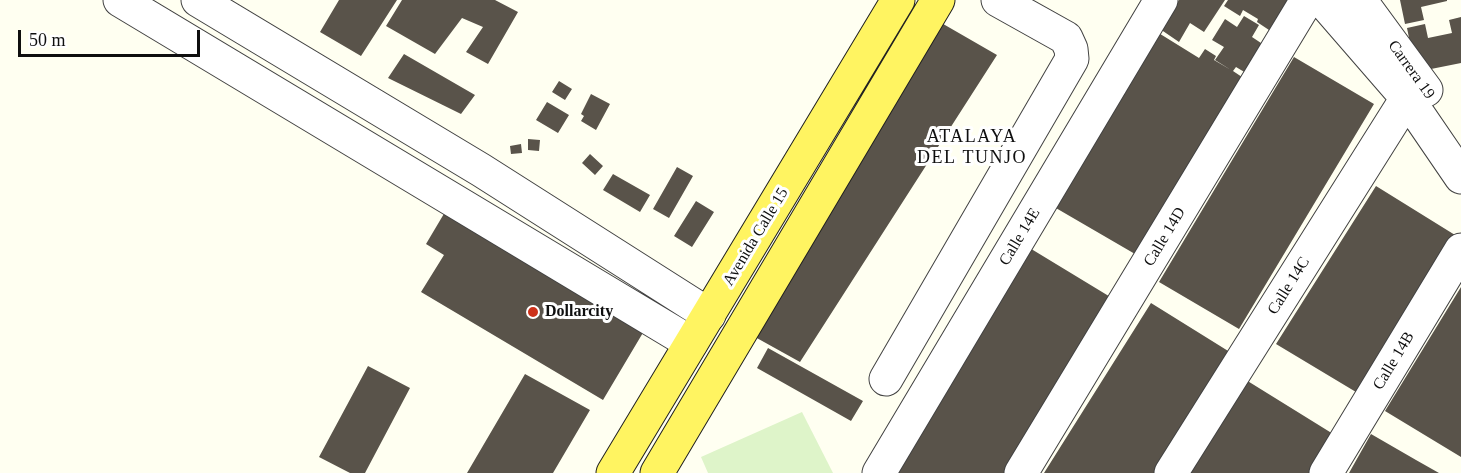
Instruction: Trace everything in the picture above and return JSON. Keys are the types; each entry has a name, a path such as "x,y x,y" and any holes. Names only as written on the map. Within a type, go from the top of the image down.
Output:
{"main road":[{"name":"Avenida Calle 15","path":"613,473 898,0"},
{"path":"657,473 938,0"}],"street":[{"path":"120,0 691,343"},
{"path":"198,0 482,170 709,315"},
{"path":"886,379 1072,59 1066,38 1043,11 998,0"},
{"name":"Calle 14E","path":"879,473 1161,0"},
{"name":"Calle 14D","path":"1021,473 1307,0"},
{"path":"1322,0 1407,98 1461,177"},
{"name":"Carrera 19","path":"1360,0 1461,141"},
{"name":"Calle 14C","path":"1171,473 1407,98"},
{"name":"Calle 14B","path":"1326,473 1461,250"}],"green space":[{"path":"802,412 833,473 708,473 701,457"}],"building":[{"path":"339,0 397,0 361,56 320,32"},
{"path":"402,0 495,0 518,12 488,64 466,52 483,27 462,18 435,54 386,26"},
{"path":"1179,0 1225,0 1204,32 1190,23 1179,42 1160,29"},
{"path":"1228,0 1288,0 1269,30 1257,22 1258,19 1243,10 1240,16 1224,6"},
{"path":"1400,0 1447,1 1421,7 1424,20 1405,24"},
{"path":"1244,16 1259,25 1252,37 1264,45 1246,73 1236,67 1233,71 1242,77 1135,254 1049,204 1157,32 1199,58 1205,49 1216,56 1214,60 1231,70 1215,60 1224,47 1212,40 1225,19 1237,27"},
{"path":"1461,17 1461,63 1416,72 1407,28 1425,24 1428,38 1452,33 1449,20"},
{"path":"938,21 997,55 800,362 746,332"},
{"path":"404,54 475,95 461,114 388,78"},
{"path":"1294,57 1374,104 1239,329 1159,282"},
{"path":"559,81 572,89 565,100 552,92"},
{"path":"591,94 610,104 596,130 581,121 584,116 581,114"},
{"path":"547,102 569,115 558,133 536,120"},
{"path":"528,139 540,140 539,151 528,150"},
{"path":"521,144 522,153 511,154 510,146"},
{"path":"590,154 603,166 595,175 582,163"},
{"path":"677,167 693,176 669,218 653,209"},
{"path":"613,174 650,195 640,212 603,190"},
{"path":"1376,186 1455,235 1356,392 1276,344"},
{"path":"696,201 714,212 692,247 674,236"},
{"name":"Dollarcity","path":"445,212 644,331 603,400 421,292 444,255 426,244"},
{"path":"1028,247 1112,298 1007,473 891,473"},
{"path":"1461,287 1461,457 1385,411"},
{"path":"1151,303 1233,354 1158,473 1044,473"},
{"path":"768,348 863,401 851,421 757,368"},
{"path":"368,366 410,388 365,473 350,473 319,457"},
{"path":"525,374 590,410 553,473 467,473"},
{"path":"1246,380 1338,437 1316,473 1189,473"},
{"path":"1371,434 1416,460 1439,473 1349,473"}],"place":[{"name":"Dollarcity","path":"533,312"}],"district":[{"name":"ATALAYA DEL TUNJO","path":"972,147"}]}
